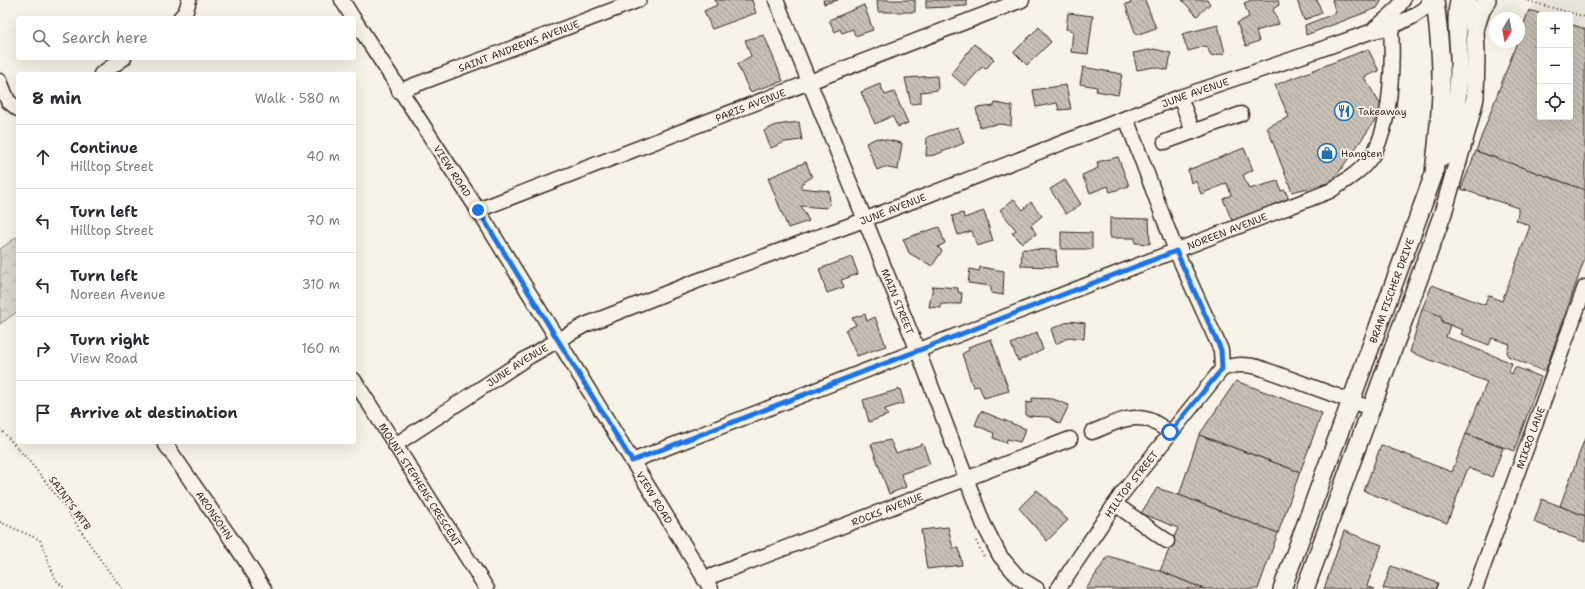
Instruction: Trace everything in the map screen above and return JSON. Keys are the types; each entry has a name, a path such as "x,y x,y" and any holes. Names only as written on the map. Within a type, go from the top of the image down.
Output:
{"main road":[{"path":"1305,589 1370,408 1443,213 1475,98 1475,29 1481,10 1487,0"},
{"path":"1465,2 1475,29"},
{"path":"1434,5 1465,2"},
{"path":"1434,174 1446,150 1454,121 1459,68 1456,16 1465,2"},
{"name":"BRAM FISCHER DRIVE","path":"1282,589 1434,174 1439,125 1441,77 1434,5"}],"street":[{"path":"182,16 186,11 189,0"},
{"name":"VIEW ROAD","path":"342,0 352,16"},
{"name":"SAINT ANDREWS AVENUE","path":"399,91 639,0"},
{"name":"MAIN STREET","path":"776,0 918,351 983,523 1000,556 1020,578 1037,589"},
{"name":"PARIS AVENUE","path":"478,210 1022,0"},
{"path":"1370,32 1391,16 1403,0"},
{"name":"JUNE AVENUE","path":"395,444 557,340 586,325 697,281 864,219 1180,97 1370,32 1391,27 1434,5"},
{"name":"VIEW ROAD","path":"356,22 399,91 478,210 708,584"},
{"name":"NOREEN AVENUE","path":"632,461 1330,191 1356,174 1372,156 1381,135 1389,97 1392,57 1391,27"},
{"path":"104,72 121,60"},
{"path":"0,81 8,101 16,107"},
{"path":"1180,97 1193,132"},
{"path":"1165,142 1241,114"},
{"path":"1126,118 1176,251 1221,350 1222,369 1234,365 1244,364 1258,367 1370,408"},
{"name":"MIKRO LANE","path":"1475,589 1585,287"},
{"name":"HILLTOP STREET","path":"1058,589 1115,504 1170,432 1222,369"},
{"name":"MOUNT STEPHENS CRESCENT","path":"356,383 487,589"},
{"path":"1092,432 1123,420 1139,418 1152,421 1170,432"},
{"name":"ROCKS AVENUE","path":"708,584 966,479 1070,439"},
{"name":"ARONSOHN","path":"165,444 264,589"},
{"path":"1115,504 1167,541"}],"path":[{"path":"1526,0 1585,17"},
{"name":"SAINT'S MTB","path":"0,429 26,457 61,501 108,571 123,589"},
{"path":"0,522 40,540 56,580 65,589"}],"shaded area":[{"path":"1540,0 1585,0 1585,29 1573,25 1573,12 1537,12 1529,10"}],"green space":[{"path":"16,237 16,312 0,324 0,249"}],"building":[{"path":"715,0 752,0 756,13 712,29 704,11 717,5"},
{"path":"823,0 838,0 824,4"},
{"path":"877,0 915,0 915,12 878,12"},
{"path":"926,0 967,0 967,6 926,8"},
{"path":"1130,0 1145,0 1156,28 1136,35 1125,4 1131,3"},
{"path":"1182,0 1207,0 1210,4 1197,16"},
{"path":"1251,0 1278,0 1279,5 1273,9 1279,24 1256,31 1259,41 1246,46 1237,23 1249,17 1244,3"},
{"path":"1297,0 1317,0 1322,13 1304,20"},
{"path":"1332,0 1382,0 1377,8 1306,35 1305,25 1336,13"},
{"path":"864,5 873,30 855,36 853,29 842,33 840,29 835,32 829,20"},
{"path":"1529,10 1537,12 1537,120 1573,120 1573,25 1585,29 1585,190 1476,151 1515,48 1525,48 1525,20"},
{"path":"1068,13 1093,16 1088,54 1071,52 1073,31 1066,29"},
{"path":"1218,25 1225,53 1211,56 1207,46 1188,51 1182,34"},
{"path":"1039,27 1051,42 1027,65 1014,52"},
{"path":"764,35 783,81 750,92 737,64 751,56 745,40"},
{"path":"974,44 994,59 986,69 982,67 965,86 951,74"},
{"path":"1154,49 1171,53 1168,70 1154,67 1137,70 1133,53"},
{"path":"1368,49 1379,71 1364,77 1383,109 1332,182 1292,192 1267,127 1289,117 1275,85"},
{"path":"1083,67 1122,74 1118,95 1096,91 1097,87 1080,84"},
{"path":"937,76 938,90 921,92 921,103 911,104 905,78"},
{"path":"880,84 885,95 894,92 908,123 898,127 892,116 875,124 861,92"},
{"path":"1066,85 1071,109 1059,110 1057,103 1036,107 1033,90"},
{"path":"995,103 1012,106 1011,126 1000,124 980,127 976,108 994,106"},
{"path":"799,122 802,140 785,142 771,148 764,131 776,125"},
{"path":"958,127 964,143 935,155 926,156 927,137"},
{"path":"877,138 902,143 898,170 884,167 877,170 866,143"},
{"path":"1244,148 1253,170 1243,175 1249,189 1278,181 1281,191 1285,190 1289,200 1233,223 1223,199 1231,195 1227,183 1201,194 1196,181 1191,183 1188,170"},
{"path":"1476,151 1585,190 1585,258 1545,372 1508,356 1507,351 1510,344 1492,338 1489,345 1461,334 1463,330 1442,322 1441,316 1422,309 1432,285 1485,305 1488,295 1502,301 1530,226 1516,220 1518,208 1461,189"},
{"path":"1118,157 1129,186 1110,192 1108,186 1090,193 1082,175 1098,168 1097,162"},
{"path":"806,162 812,177 801,184 801,188 829,191 830,205 827,208 801,206 809,221 788,228 768,178"},
{"path":"1065,180 1081,204 1066,214 1050,189"},
{"path":"1014,199 1023,210 1031,202 1042,216 1031,225 1036,234 1022,243 1012,233 1016,230 1000,210"},
{"path":"984,211 993,241 977,246 972,231 958,235 952,216 963,213 964,218"},
{"path":"1110,218 1149,219 1150,244 1135,243 1135,238 1110,238"},
{"path":"939,227 945,243 938,247 942,251 932,266 909,253 903,239"},
{"path":"1061,232 1092,233 1092,249 1061,249"},
{"path":"1022,249 1056,250 1057,267 1021,266"},
{"path":"852,257 858,274 841,280 844,287 827,293 819,269"},
{"path":"980,267 1004,271 1003,295 991,293 991,286 968,283 970,269 979,271"},
{"path":"933,286 958,288 958,292 962,293 961,304 941,304 941,308 929,307"},
{"path":"1422,309 1441,316 1442,322 1450,325 1446,337 1512,363 1509,372 1512,374 1515,367 1541,377 1514,451 1466,434 1487,382 1410,352"},
{"path":"865,314 867,321 875,317 886,346 857,356 845,330 856,325 852,318"},
{"path":"1070,321 1085,323 1084,339 1069,337 1056,344 1051,329"},
{"path":"1037,332 1043,350 1018,361 1011,344"},
{"path":"991,339 1009,391 984,398 979,386 973,387 962,354 969,350 968,347"},
{"path":"1236,381 1322,413 1300,472 1199,435"},
{"path":"900,389 904,403 885,409 888,415 869,422 863,400"},
{"path":"1032,398 1053,399 1069,405 1060,424 1049,417 1026,416 1026,402 1032,403"},
{"path":"981,411 1026,429 1020,442 1007,439 1006,443 993,438 994,433 975,425"},
{"path":"1466,434 1503,448 1492,477 1468,468 1447,523 1364,491 1381,445 1452,472"},
{"path":"1199,435 1300,472 1278,533 1179,495"},
{"path":"1585,438 1585,516 1560,506"},
{"path":"890,440 896,453 923,444 930,464 901,474 906,487 889,494 871,444"},
{"path":"1157,488 1278,533 1258,589 1204,589 1160,571 1178,528 1141,513"},
{"path":"1037,490 1068,520 1047,541 1019,508"},
{"path":"1542,499 1585,516 1585,542 1534,522"},
{"path":"948,527 953,548 959,548 962,565 927,569 921,530"},
{"path":"1344,531 1382,545 1367,586 1375,589 1324,589"},
{"path":"1108,556 1160,571 1204,589 1086,589"},
{"path":"1391,566 1438,583 1436,589 1383,589"}],"place":[{"name":"Takeaway","path":"1344,111"},
{"name":"Hangten","path":"1327,153"}],"route":[{"path":"478,210 632,461 1176,251 1221,350 1222,369 1170,432"}]}
